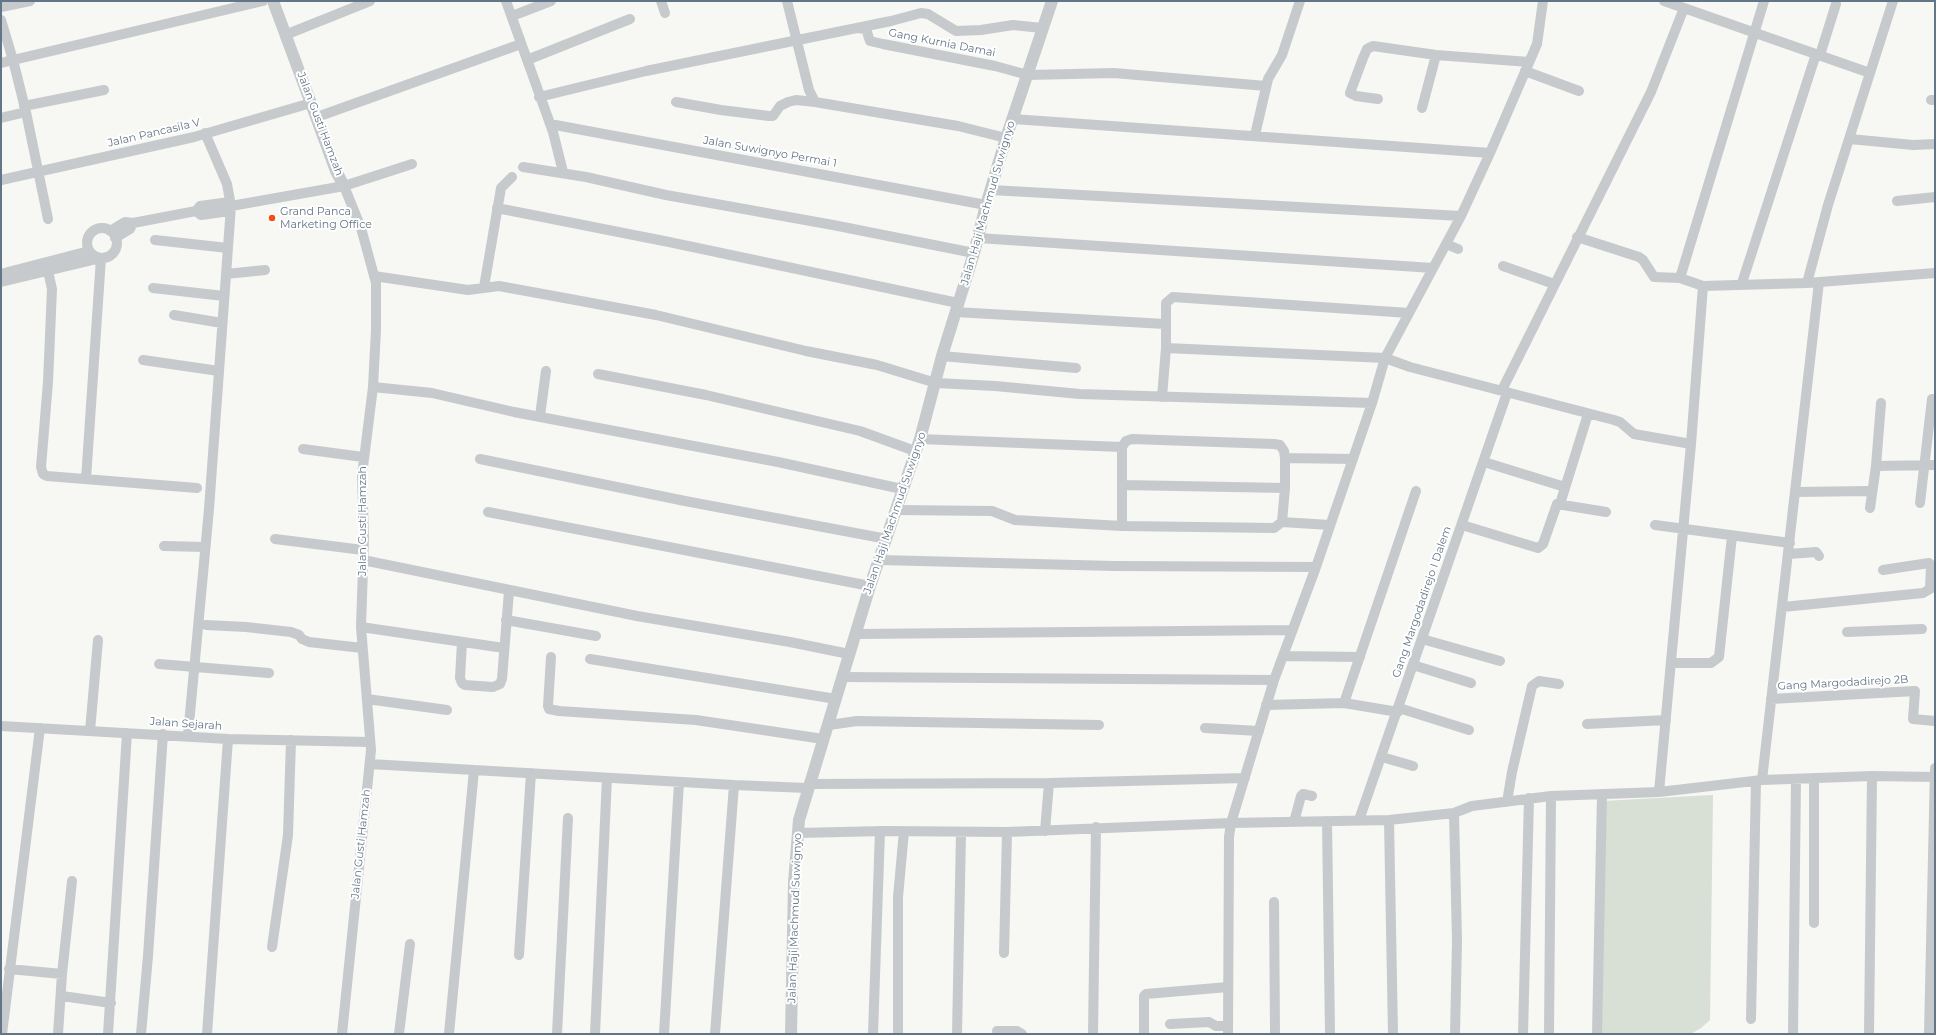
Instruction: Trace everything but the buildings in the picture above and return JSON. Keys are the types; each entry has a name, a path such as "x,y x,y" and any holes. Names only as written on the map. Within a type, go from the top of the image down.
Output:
{"street":[{"path":"1,7 30,1"},
{"path":"1,63 263,1"},
{"name":"Jalan Gusti Hamzah","path":"273,1 312,102 336,171 362,228 376,283 376,330 373,387 363,457 362,475 364,512 361,627 370,742 370,764 342,1034"},
{"path":"285,35 370,1"},
{"path":"506,1 539,97 550,124 563,172"},
{"path":"512,16 551,1"},
{"path":"661,1 665,13"},
{"path":"788,1 809,90 815,102"},
{"name":"Jalan Haji Machmud Suwignyo","path":"790,1034 794,883 799,820 808,786 829,725 870,586 920,439 942,356 974,253 986,205 1006,138 1052,1"},
{"path":"1255,135 1266,86 1282,55 1300,1"},
{"path":"1170,1024 1209,1022 1228,1030 1229,837 1231,823 1266,705 1316,567 1372,403 1385,358 1461,216 1490,153 1537,44 1543,1"},
{"path":"1664,1 1688,6 1754,32 1870,73"},
{"path":"1680,278 1764,1"},
{"path":"1807,283 1828,205 1893,1"},
{"path":"1742,284 1836,4"},
{"name":"Gang Margodadirejo I Dalem","path":"1359,820 1484,462 1504,391 1577,237 1651,92 1688,6"},
{"path":"539,97 646,71 798,41 921,13 928,14 956,31 981,30 1013,25 1042,28"},
{"path":"527,60 630,19"},
{"path":"1,20 14,60 48,219"},
{"name":"Gang Kurnia Damai","path":"858,28 866,30 870,41 982,63 1028,75"},
{"path":"317,117 521,44"},
{"path":"1378,99 1356,96 1350,93 1367,49 1373,46 1436,55 1529,62"},
{"path":"1422,108 1436,55"},
{"path":"1525,72 1579,91"},
{"path":"1028,75 1114,73 1266,86"},
{"path":"1,118 25,109 104,90"},
{"path":"676,102 769,116 773,116 780,106 788,102 796,100 815,102 958,126 1006,138"},
{"name":"Jalan Pancasila V","path":"1,180 205,133 312,102"},
{"path":"1013,118 1490,153"},
{"name":"Jalan Suwignyo Permai 1","path":"550,124 986,205"},
{"path":"188,735 219,371 230,206 227,184 205,133"},
{"path":"1850,139 1913,145 1935,144"},
{"path":"113,234 125,222 133,223 196,212 200,206 230,206 344,186 412,164"},
{"path":"523,167 563,172 659,193 974,253"},
{"path":"484,287 496,208 501,188 512,177"},
{"path":"991,190 1461,216"},
{"path":"1897,201 1935,196"},
{"path":"496,208 669,242 957,307 1165,324"},
{"path":"101,258 93,255 89,251 87,239 91,232 99,228 113,234"},
{"path":"3,277 48,271 109,256 115,250 113,234"},
{"path":"1577,237 1643,260 1654,277 1680,278 1703,286 1807,283 1935,273"},
{"path":"978,238 1433,268"},
{"path":"155,240 228,248"},
{"path":"1446,244 1458,250"},
{"path":"3,277 89,251"},
{"path":"86,479 101,258"},
{"path":"1503,266 1554,284"},
{"path":"226,274 265,270"},
{"path":"48,271 52,289 48,382 41,467 43,474 47,476 197,488"},
{"path":"374,276 468,290 499,286 656,315 806,351 877,365 936,383 995,386 1080,394 1372,403"},
{"path":"1751,1019 1759,781 1783,607 1819,282"},
{"path":"1659,792 1684,529 1703,286"},
{"path":"153,288 224,296"},
{"path":"1162,397 1166,348 1166,303 1173,297 1409,313"},
{"path":"174,316 222,323"},
{"path":"1166,348 1385,358 1410,367 1620,422 1634,434 1691,444"},
{"path":"942,356 1076,368"},
{"path":"143,360 219,371"},
{"path":"540,416 546,371"},
{"path":"598,374 706,395 860,431 915,451"},
{"path":"373,387 432,393 902,489"},
{"path":"1920,503 1932,400"},
{"path":"1870,508 1876,466 1881,403"},
{"path":"1560,504 1588,414"},
{"path":"920,439 1122,447"},
{"path":"1122,526 1122,447 1126,441 1132,439 1280,445 1284,451 1285,488 1282,522"},
{"path":"303,449 363,457"},
{"path":"1284,458 1353,459"},
{"path":"480,459 685,501 887,539"},
{"path":"1484,462 1565,487"},
{"path":"1876,466 1935,465"},
{"path":"1123,485 1285,488"},
{"path":"1344,703 1416,491"},
{"path":"1796,492 1867,491"},
{"path":"1462,525 1538,548 1543,544 1555,506 1560,504 1606,512"},
{"path":"896,510 992,511 1015,520 1122,526 1274,528 1282,522 1330,526"},
{"path":"488,512 870,586"},
{"path":"1655,525 1790,543"},
{"path":"1671,663 1711,662 1719,657 1732,536"},
{"path":"275,539 363,555 509,591 637,616 776,639 849,654"},
{"path":"164,546 205,547"},
{"path":"1789,554 1816,552 1819,556"},
{"path":"880,560 1114,566 1316,567"},
{"path":"1783,607 1923,593 1930,589 1931,565 1929,563 1883,570"},
{"path":"462,642 460,678 465,685 493,687 500,684 502,679 509,591"},
{"path":"506,620 596,636"},
{"path":"206,625 246,627 291,632 299,635 302,640 309,642 362,648"},
{"path":"361,627 504,648"},
{"path":"1847,632 1922,629"},
{"path":"856,634 1292,630"},
{"path":"1422,638 1500,661"},
{"path":"90,731 98,640"},
{"path":"1283,656 1360,657"},
{"path":"551,657 548,706 550,709 559,711 696,720 823,739"},
{"path":"590,659 836,699"},
{"path":"159,664 269,673"},
{"path":"1413,665 1471,683"},
{"path":"842,677 1274,680"},
{"path":"1507,802 1512,772 1532,686 1539,681 1559,684"},
{"name":"Gang Margodadirejo 2B","path":"1771,699 1915,691 1913,719 1935,721"},
{"path":"367,699 447,710"},
{"path":"1266,705 1344,703 1398,710 1469,730"},
{"path":"1587,724 1666,720"},
{"path":"829,725 857,721 1099,725"},
{"name":"Jalan Sejarah","path":"1,726 228,738 370,742"},
{"path":"2,1034 40,728"},
{"path":"1205,728 1259,731"},
{"path":"108,1034 127,733"},
{"path":"141,1034 148,956 163,734"},
{"path":"207,1034 228,738"},
{"path":"272,947 288,835 291,740"},
{"path":"1382,757 1413,766"},
{"path":"370,764 734,785 808,786 1049,783 1245,778"},
{"path":"449,1034 474,770"},
{"path":"519,955 531,773"},
{"path":"798,833 880,831 962,833 1231,823 1389,820 1454,813 1472,806 1551,796 1659,792 1759,781 1935,774 1929,1034"},
{"path":"1869,1034 1872,776"},
{"path":"596,1034 608,778"},
{"path":"1793,1034 1796,780"},
{"path":"1814,780 1814,923"},
{"path":"664,1034 679,782"},
{"path":"1045,831 1049,783"},
{"path":"715,1034 734,785"},
{"path":"1294,822 1301,796 1303,794 1312,796"},
{"path":"1597,1034 1602,794"},
{"path":"1549,1034 1551,796"},
{"path":"1523,1034 1529,798"},
{"path":"1454,813 1457,941 1455,1034"},
{"path":"557,1034 568,818"},
{"path":"1389,820 1393,1034"},
{"path":"1327,821 1330,1034"},
{"path":"1094,1034 1096,828"},
{"path":"873,1034 880,831"},
{"path":"898,1034 898,897 904,832"},
{"path":"1004,953 1006,832"},
{"path":"957,1034 962,833"},
{"path":"58,1034 62,996 62,974 72,881"},
{"path":"1274,902 1275,1034"},
{"path":"399,1034 410,944"},
{"path":"9,969 62,974"},
{"path":"1144,1034 1144,996 1146,994 1228,987"},
{"path":"62,996 110,1003"},
{"path":"997,1032 1019,1031 1022,1034"}],"shaded area":[{"path":"1713,795 1710,1020 1691,1034 1600,1034 1603,801"}],"place":[{"name":"Grand Panca Marketing Office","path":"272,218"}]}
